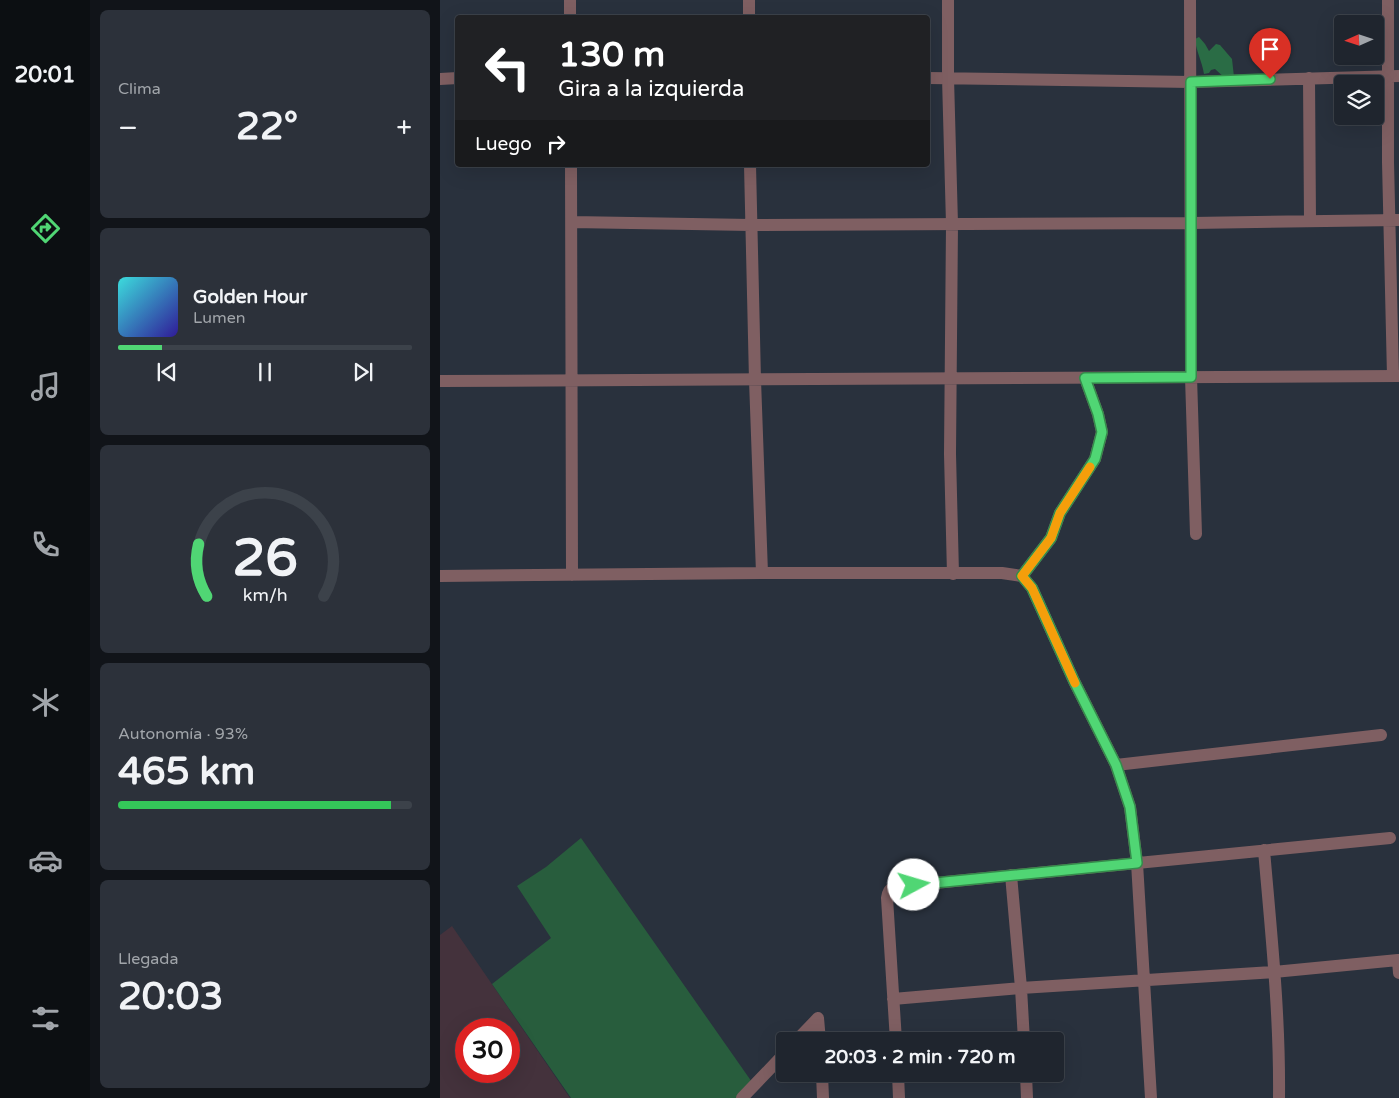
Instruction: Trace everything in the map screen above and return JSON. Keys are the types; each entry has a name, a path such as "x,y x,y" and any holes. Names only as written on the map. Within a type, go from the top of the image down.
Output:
{"street":[{"path":"570,0 570,15"},
{"path":"749,0 749,15"},
{"path":"948,0 952,224 950,454 952,574"},
{"path":"1190,0 1191,377 1196,534"},
{"path":"440,381 1396,376 1393,76 1388,0"},
{"path":"930,78 1191,82 1393,76"},
{"path":"440,79 455,78"},
{"path":"1309,78 1310,221"},
{"path":"571,167 572,575"},
{"path":"750,167 762,573"},
{"path":"572,222 751,225 1394,220"},
{"path":"1022,576 1051,538 1060,513 1095,459 1102,432 1098,414 1085,378"},
{"path":"440,576 762,573 1002,574 1022,576 1032,588 1074,681 1116,765 1130,807 1137,863 1151,1098"},
{"path":"1116,765 1381,735"},
{"path":"895,1032 887,898 890,889 895,887 1390,838"},
{"path":"1264,850 1274,972 1280,1074 1279,1098"},
{"path":"1011,875 1023,1032"},
{"path":"893,998 1274,972 1399,960 1399,973"},
{"path":"805,1032 818,1018 819,1032"},
{"path":"742,1098 776,1062"},
{"path":"822,1082 823,1098"},
{"path":"898,1082 899,1098"},
{"path":"1026,1082 1027,1098"}],"shaded area":[{"path":"452,926 515,1018 455,1018 455,1083 520,1083 520,1025 570,1098 440,1098 440,935"}],"green space":[{"path":"1199,37 1209,51 1216,44 1220,45 1232,59 1234,77 1226,79 1215,69 1204,74 1195,39"},
{"path":"581,838 754,1085 742,1098 571,1098 520,1024 520,1018 516,1018 492,984 551,938 517,886 546,867"}],"slow traffic":[{"path":"1075,683 1032,588 1022,576 1051,538 1060,513 1090,467"}],"route":[{"path":"914,885 1137,863 1130,807 1116,765 1074,681 1032,588 1022,576 1051,538 1060,513 1095,459 1102,432 1098,414 1085,378 1191,377 1191,82 1270,79"}]}
